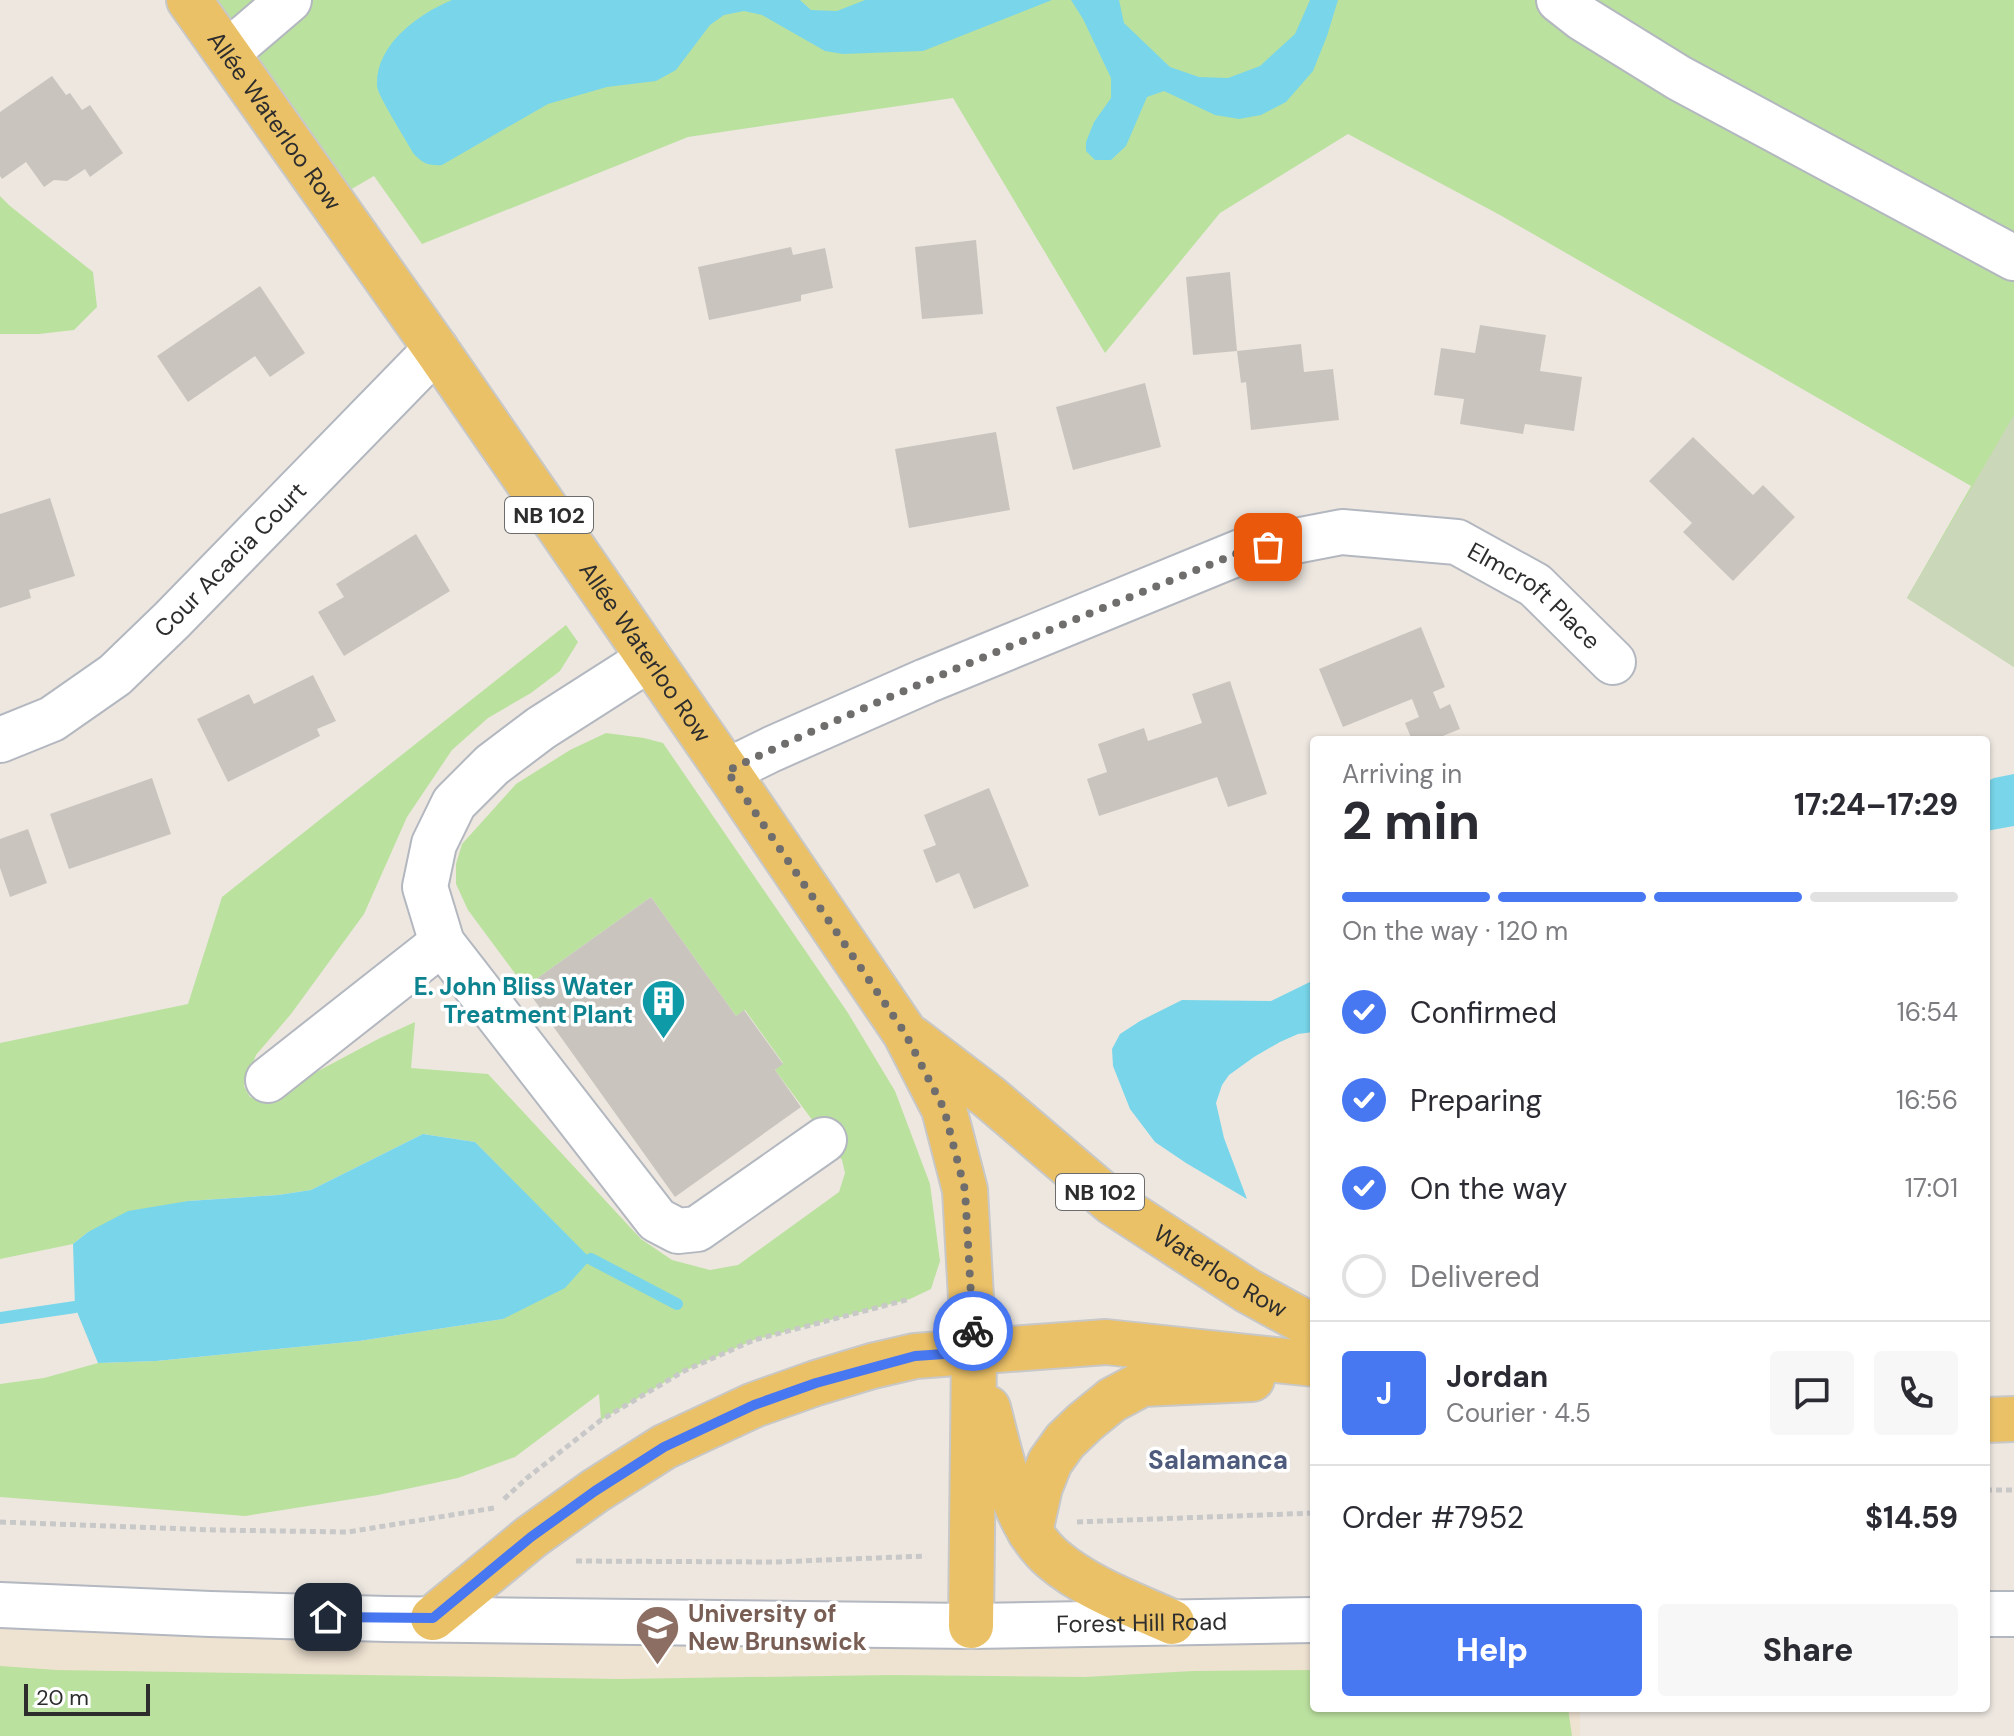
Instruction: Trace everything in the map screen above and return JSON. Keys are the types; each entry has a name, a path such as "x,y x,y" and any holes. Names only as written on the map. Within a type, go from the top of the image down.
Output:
{"main road":[{"name":"Allée Waterloo Row","path":"189,0 436,349 905,1033"},
{"name":"Waterloo Row","path":"905,1033 989,1097 1113,1203 1248,1291 1310,1325"},
{"path":"905,1033 944,1109 965,1190 974,1352 971,1626"},
{"path":"433,1618 531,1537 664,1447 754,1405 816,1383 915,1356 1106,1342 1310,1364"},
{"path":"974,1352 1003,1466 1030,1532 1051,1557 1075,1575 1172,1622"},
{"path":"1030,1532 1040,1487 1050,1462 1065,1441 1112,1400 1142,1384 1310,1376"},
{"path":"1990,1420 2014,1419"}],"street":[{"path":"227,53 289,0"},
{"path":"1559,0 1582,18 1679,78 2014,258"},
{"name":"Cour Acacia Court","path":"0,740 52,719 115,675 436,349"},
{"name":"Elmcroft Place","path":"727,771 926,681 1243,551 1342,532 1457,542 1535,585 1613,662"},
{"path":"649,659 541,728 492,765 454,803 434,844 425,887 442,943 657,1220 678,1231 697,1229 824,1140"},
{"path":"268,1080 442,943"},
{"name":"Forest Hill Road","path":"0,1605 210,1614 971,1626 1310,1620"},
{"path":"1990,1614 2014,1614"}],"path":[{"path":"1990,1490 2014,1490"},
{"path":"0,1522 348,1532 493,1509"},
{"path":"1072,1523 1310,1513"},
{"path":"563,1560 774,1562 926,1556"}],"shaded area":[{"name":"University of New Brunswick","path":"0,1605 1310,1620 1310,1712 1580,1712 1580,1736 0,1736"}],"green space":[{"path":"189,0 2014,0 2014,667 1907,598 1971,486 1500,215 1348,134 1220,213 1105,353 953,98 688,137 422,244 374,176 331,201"},
{"path":"0,196 93,272 97,307 74,330 0,334"},
{"path":"2014,415 2014,667 1907,598"},
{"path":"566,625 578,642 560,671 531,693 488,718 452,750 407,817 364,914 291,1014 256,1055 244,1086 250,1097 262,1101 415,1022 411,1068 488,1074 641,1239 672,1260 710,1270 738,1265 839,1192 845,1173 842,1160 775,1070 783,1063 745,1010 736,1016 651,897 525,987 468,910 456,884 456,864 462,844 516,784 570,750 606,733 663,743 848,1013 895,1091 930,1184 940,1261 931,1289 910,1299 754,1340 684,1371 601,1420 599,1394 515,1457 458,1478 378,1495 245,1516 0,1497 0,1384 44,1378 98,1363 156,1361 359,1341 503,1319 591,1260 475,1142 423,1134 311,1190 188,1201 88,1232 73,1244 0,1259 0,1043 188,1004 222,897"},
{"path":"0,1666 57,1670 619,1679 891,1675 1085,1677 1193,1671 1310,1670 1310,1712 1569,1712 1572,1736 0,1736"}],"water":[{"path":"452,0 800,0 811,10 837,11 865,0 1052,0 923,51 843,54 825,51 762,15 744,11 724,15 710,25 676,70 656,81 607,87 548,104 442,165 433,165 413,153 378,91 378,71 383,57 401,33"},
{"path":"1071,0 1119,0 1124,23 1170,67 1199,77 1228,78 1260,66 1295,34 1310,0 1338,0 1313,71 1286,102 1261,115 1239,119 1215,115 1164,91 1147,97 1126,146 1111,160 1095,160 1086,151 1086,142 1094,122 1111,98 1111,78"},
{"path":"2014,774 2014,826 1990,830 1990,780"},
{"path":"1310,982 1310,1032 1280,1042 1229,1075 1216,1103 1224,1138 1247,1199 1155,1142 1130,1109 1113,1066 1112,1049 1120,1034 1182,1000 1271,1001"},
{"path":"423,1134 475,1142 591,1259 565,1288 503,1319 359,1341 156,1361 98,1363 75,1307 73,1244 88,1232 128,1211 188,1201 311,1190"}],"building":[{"path":"52,76 82,110 90,105 123,153 90,177 85,169 67,181 54,180 44,187 26,162 2,179 0,112"},
{"path":"976,240 983,314 922,319 915,247"},
{"path":"791,247 793,255 825,248 833,288 801,295 801,301 709,320 698,267"},
{"path":"1230,272 1237,351 1193,355 1186,277"},
{"path":"260,286 305,353 270,377 255,356 188,402 157,356"},
{"path":"1480,325 1546,335 1540,371 1582,377 1574,431 1525,424 1523,434 1460,424 1464,399 1434,395 1441,348 1475,353"},
{"path":"1301,344 1304,372 1333,369 1339,420 1251,430 1246,382 1241,383 1237,351"},
{"path":"1145,383 1161,447 1073,470 1056,407"},
{"path":"996,432 1010,510 909,528 895,449"},
{"path":"1693,437 1753,495 1763,485 1795,517 1733,581 1683,532 1692,523 1649,481"},
{"path":"50,498 75,576 29,590 31,598 0,608 0,514"},
{"path":"416,534 450,591 344,656 318,612 344,597 336,584"},
{"path":"1421,627 1445,687 1433,692 1440,709 1450,704 1460,729 1443,736 1410,736 1405,723 1419,717 1412,699 1343,727 1319,669"},
{"path":"313,675 336,721 317,729 320,736 228,782 197,719 249,694 254,704"},
{"path":"1230,681 1267,794 1228,807 1217,777 1099,816 1087,779 1107,772 1098,744 1144,728 1148,741 1202,723 1192,694"},
{"path":"152,778 171,834 69,869 50,814"},
{"path":"989,788 1029,886 974,909 959,873 936,883 923,850 936,845 924,815"},
{"path":"28,829 47,883 10,897 0,868 0,839"},
{"name":"E. John Bliss Water Treatment Plant","path":"651,897 736,1016 744,1010 783,1064 775,1070 801,1107 675,1197 525,987"}],"waterway":[{"path":"591,1259 677,1304"},
{"path":"0,1318 75,1307"}],"way so far":[{"path":"973,1331 965,1190 944,1109 905,1033 727,771 926,681 1243,551 1268,547"}],"place":[{"name":"E. John Bliss Water Treatment Plant","path":"664,1040"},
{"name":"University of New Brunswick","path":"657,1667"}],"district":[{"name":"Salamanca","path":"1218,1460"}],"route":[{"path":"328,1617 433,1618 531,1537 664,1447 754,1405 816,1383 915,1356 974,1352 973,1331"}]}
